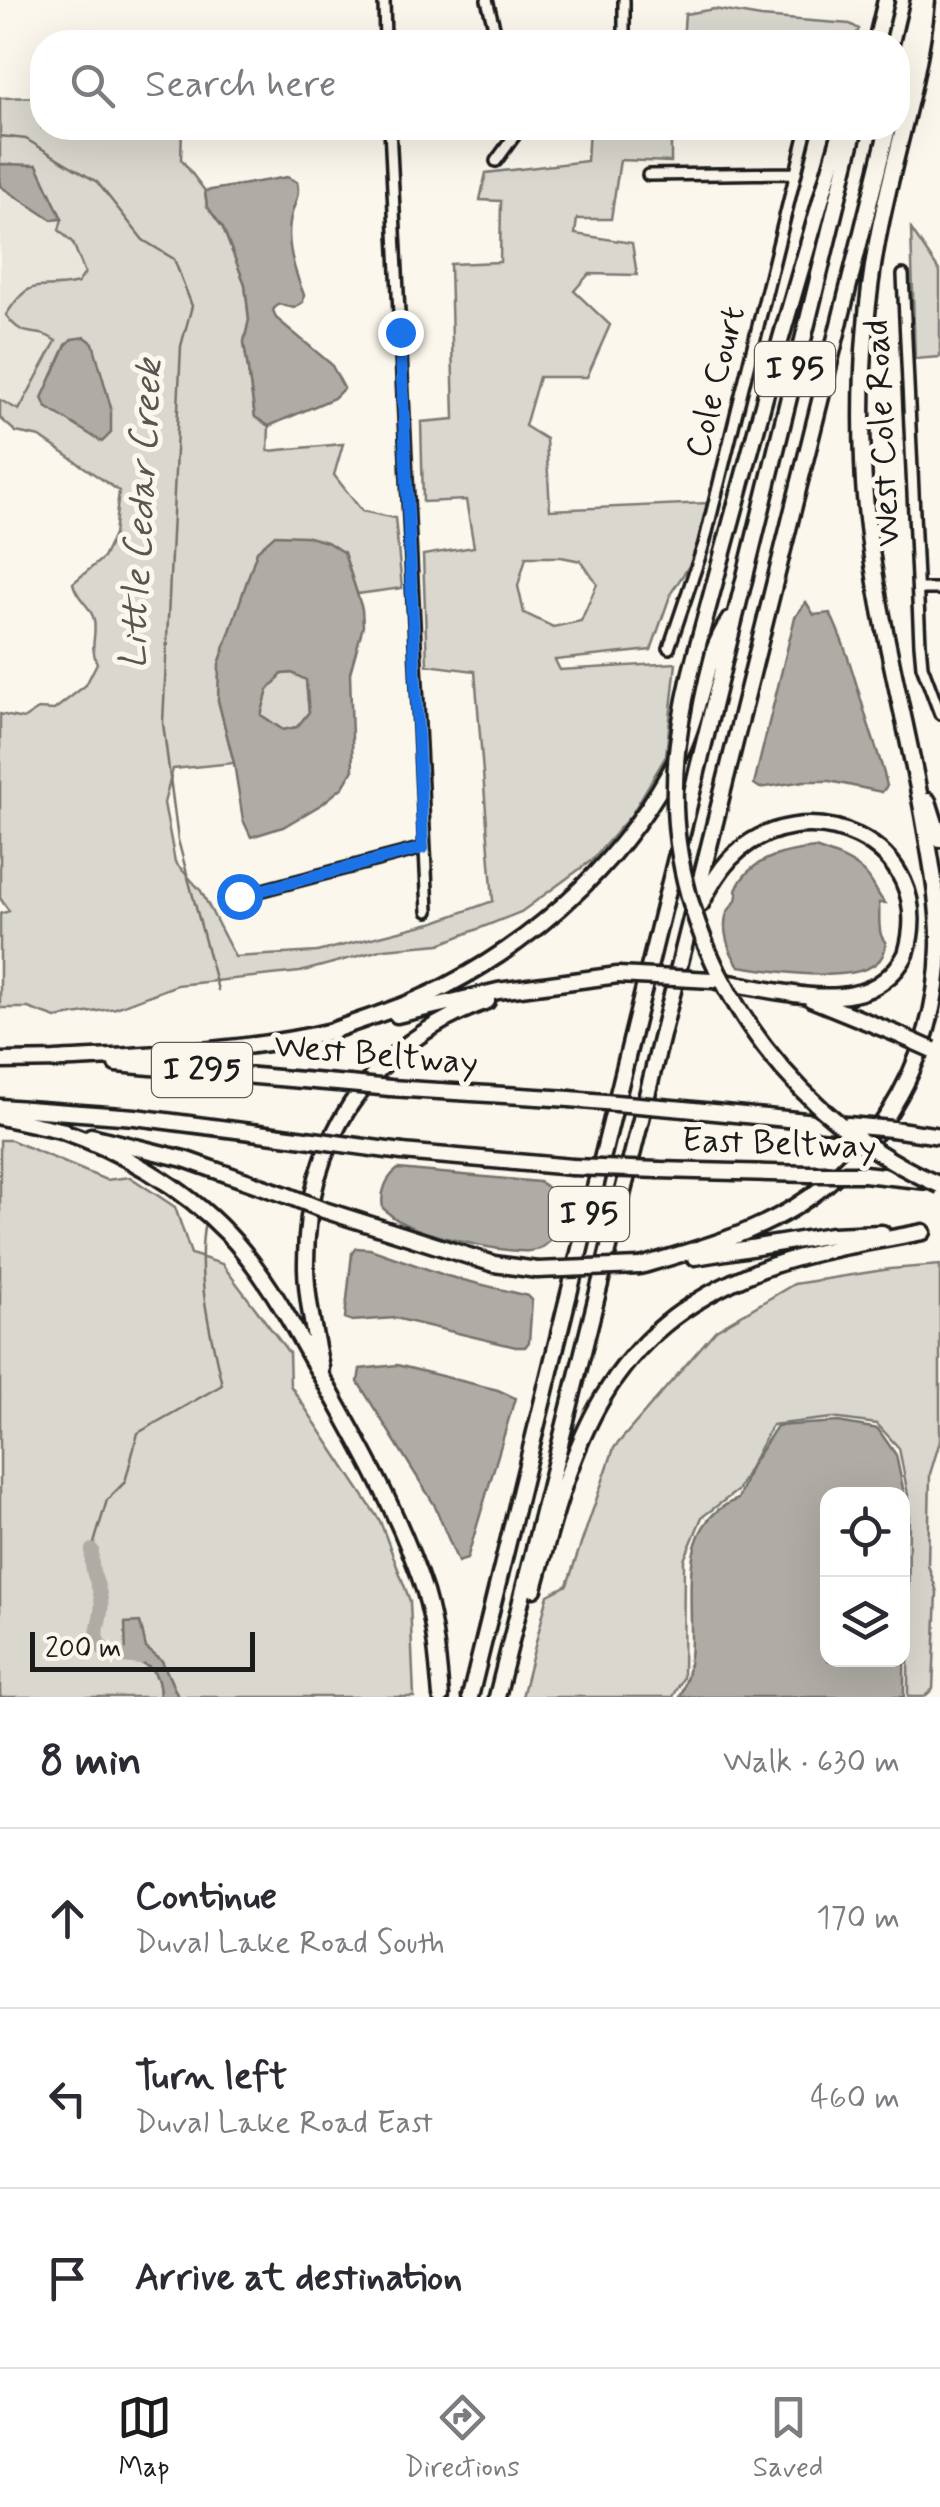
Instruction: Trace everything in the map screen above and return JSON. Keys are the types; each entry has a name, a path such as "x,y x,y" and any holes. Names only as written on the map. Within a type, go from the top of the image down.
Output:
{"highway":[{"path":"878,30 886,0"},
{"path":"910,41 920,0"},
{"path":"910,98 928,0"},
{"path":"839,140 697,648 678,736 675,815 681,865 708,948 745,1018 794,1082 863,1142 940,1183"},
{"name":"I 95","path":"470,1697 852,140"},
{"name":"I 95","path":"500,1697 885,140"},
{"path":"640,1266 713,1244 792,1209 811,1196 872,1137 912,1074 930,1020 939,933 911,748 874,584 862,414 863,358 878,237 900,140"},
{"path":"326,1032 447,986 506,951 593,879 636,827 682,750 719,635 736,610"},
{"path":"911,748 940,839"},
{"path":"55,1060 274,1042 498,990 618,975 712,980 852,995 878,985 900,966 919,930 920,911 910,870 891,847 864,834 828,825 802,825 766,834 732,857 710,885 688,932"},
{"path":"324,1382 306,1270 308,1228 318,1172 342,1117 376,1071 437,1022 490,1000 570,979"},
{"path":"791,991 936,1051"},
{"name":"West Beltway","path":"0,1061 55,1060 627,1104"},
{"name":"East Beltway","path":"627,1104 940,1136"},
{"name":"East Beltway","path":"0,1107 135,1117 402,1152 572,1167 864,1174 940,1183"},
{"path":"0,1116 169,1154 324,1210 494,1264 537,1270 640,1266 831,1235 940,1232"},
{"path":"60,1130 124,1157 181,1192 226,1232 283,1308 348,1421 410,1551 434,1630 441,1697"},
{"path":"500,1697 563,1482 592,1416 626,1359 663,1324 701,1299 760,1270 818,1253 923,1232"}],"street":[{"path":"384,0 385,30"},
{"path":"486,0 495,30"},
{"path":"624,0 624,30"},
{"path":"391,140 428,911"},
{"path":"496,161 511,140"},
{"name":"Cole Court","path":"669,648 704,544 804,140"},
{"path":"648,175 796,173"},
{"name":"West Cole Road","path":"902,275 922,666 940,714"},
{"path":"918,589 940,589"},
{"path":"239,896 423,848"}],"shaded area":[{"path":"714,9 850,24 859,29 684,30 685,14"},
{"path":"30,97 30,140 182,140 181,159 205,191 207,206 223,228 245,284 249,320 244,342 255,417 269,426 268,451 343,444 334,475 362,511 395,518 402,588 357,594 344,553 218,700 234,763 173,769 164,803 175,862 201,891 235,957 317,952 435,922 493,901 475,671 427,665 423,555 474,547 466,500 423,502 421,422 454,419 450,264 500,262 501,201 480,200 486,173 587,161 588,140 671,140 671,162 620,160 611,219 577,219 575,234 632,243 637,275 589,274 574,291 610,325 587,377 539,377 525,426 546,439 550,510 707,503 693,560 671,593 651,650 555,660 560,670 676,663 666,756 632,814 592,860 521,912 440,944 384,949 300,972 177,985 116,1008 56,1018 28,1008 0,1008 0,914 9,911 0,898 0,714 23,719 38,709 54,710 86,685 97,663 94,620 73,583 103,558 114,535 119,491 40,437 16,432 0,418 0,400 19,410 56,341 19,329 6,315 30,289 78,283 85,273 73,243 59,230 62,219 37,166 0,164 0,98","holes":["526,557 581,561 597,584 581,621 553,627 524,613 518,586"]},
{"path":"0,164 37,165 62,219 52,220 0,186"},
{"path":"287,177 297,182 298,187 289,240 304,295 303,302 294,308 278,304 273,310 276,318 331,364 344,388 334,398 269,426 255,417 244,342 249,320 245,284 223,228 207,206 205,191"},
{"path":"0,186 52,220 62,219 59,230 73,243 85,273 78,283 32,287 26,333 42,333 56,341 19,411 0,400"},
{"path":"911,229 940,272 940,357 915,359"},
{"path":"85,337 93,343 111,408 111,433 102,442 46,407 42,398 66,345 72,339"},
{"path":"275,535 305,536 327,542 344,553 362,609 363,626 350,673 353,770 343,787 322,804 283,827 251,837 243,820 218,700 219,664 257,551","holes":["292,673 306,680 309,712 297,727 283,730 261,715 268,690 282,674"]},
{"path":"806,602 814,615 830,613 843,642 884,772 887,786 882,792 829,781 760,788 754,784 795,617"},
{"path":"292,673 306,680 309,713 297,727 283,730 261,715 268,690 282,674"},
{"path":"815,848 862,870 885,903 879,903 880,931 886,944 878,962 863,970 820,975 739,966 729,948 725,926 739,884 762,862"},
{"path":"0,1140 11,1140 106,1180 130,1177 175,1207 191,1254 222,1264 289,1353 290,1385 380,1521 410,1601 414,1697 178,1697 162,1661 146,1649 140,1623 137,1661 155,1675 160,1697 0,1697"},
{"path":"398,1169 539,1182 554,1197 558,1220 555,1231 541,1248 518,1251 464,1242 412,1227 383,1208 385,1186"},
{"path":"356,1248 528,1296 532,1300 529,1342 525,1347 516,1347 395,1318 345,1318 352,1253"},
{"path":"940,1265 940,1441 930,1474 928,1565 937,1592 933,1689 924,1697 908,1697 910,1487 906,1487 899,1448 877,1424 832,1418 772,1425 737,1491 702,1517 684,1560 683,1678 673,1697 522,1697 548,1595 567,1585 614,1448 716,1330 794,1284"},
{"path":"397,1365 498,1390 515,1398 467,1559 458,1562 434,1504 358,1382 360,1369"},
{"path":"838,1422 878,1429 896,1455 903,1487 820,1487 820,1667 904,1667 904,1697 680,1697 688,1671 693,1558 700,1534 714,1514 738,1499 750,1467 777,1426"},
{"path":"140,1622 146,1648 162,1661 178,1697 160,1697 152,1670 126,1659 125,1623"}],"waterway":[{"name":"Little Cedar Creek","path":"0,136 26,139 97,182 143,240 174,259 192,306 181,346 163,723 178,840 218,990"},
{"name":"Little Cedar Creek","path":"92,1550 107,1500 125,1482 138,1433 222,1385 203,1283 205,1221"},
{"name":"Little Cedar Creek","path":"92,1550 102,1607 97,1632 101,1646 107,1654 140,1658"}],"route":[{"path":"239,896 423,848 400,332"}]}
